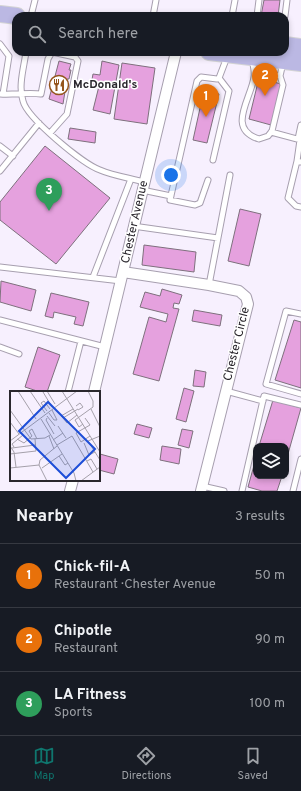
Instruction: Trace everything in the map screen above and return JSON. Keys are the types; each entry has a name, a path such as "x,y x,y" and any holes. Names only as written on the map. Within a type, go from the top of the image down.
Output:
{"main road":[{"path":"0,14 12,15"},
{"path":"289,46 301,47"},
{"path":"240,56 252,58 282,69 301,63"}],"street":[{"name":"Chester Avenue","path":"94,391 175,56"},
{"name":"Chester Circle","path":"122,276 209,285 239,291 246,297 248,304 202,488"},
{"path":"70,491 72,481"}],"lane":[{"path":"32,12 35,0"},
{"path":"154,12 156,0"},
{"path":"233,12 235,0"},
{"path":"258,12 259,0"},
{"path":"286,12 287,0"},
{"path":"0,44 9,56 2,94 22,95 29,92 41,94 50,56"},
{"path":"25,56 21,87 22,101 28,112 39,124 75,154 98,170 131,178 143,186 171,196"},
{"path":"50,133 67,114 78,61 75,57 70,56"},
{"path":"219,78 227,56"},
{"path":"252,58 255,77 243,116 243,128 249,135 259,139 265,137 271,132 283,85 282,69 255,77"},
{"path":"208,180 200,203 195,205 170,200 197,81 201,77 219,78"},
{"path":"213,160 229,91 219,78"},
{"path":"0,171 39,124"},
{"path":"301,125 299,161 288,198 296,206 301,207"},
{"path":"271,132 300,140"},
{"path":"0,146 12,156"},
{"path":"209,285 230,175"},
{"path":"93,277 131,178"},
{"path":"133,226 218,238"},
{"path":"0,267 93,277 122,276"},
{"path":"301,314 286,311 266,384 301,394"},
{"path":"0,320 105,347"},
{"path":"68,391 81,341"},
{"path":"0,347 19,354"},
{"path":"226,391 263,401"},
{"path":"242,491 264,396 301,405"},
{"path":"293,491 301,459"},
{"path":"202,488 224,491"}],"building":[{"path":"264,0 280,0 278,12 262,12"},
{"name":"McDonald's","path":"59,61 71,64 63,104 49,99"},
{"path":"102,61 119,65 110,114 93,110 99,86 91,85 93,74 100,75"},
{"path":"122,63 155,68 147,124 114,119"},
{"path":"259,78 281,84 271,125 249,119"},
{"path":"204,90 219,94 207,143 193,140"},
{"path":"70,128 96,132 95,143 68,139"},
{"path":"45,146 110,198 56,264 0,220 0,202"},
{"path":"240,209 261,214 249,266 228,261"},
{"path":"144,245 196,252 194,272 142,265"},
{"path":"1,281 36,290 31,311 0,302"},
{"path":"162,289 182,295 179,304 174,303 173,308 179,309 159,381 133,374 149,317 166,322 168,314 140,307 145,292 160,296"},
{"path":"51,293 89,302 83,326 74,324 76,317 54,312 53,318 45,316"},
{"path":"194,310 222,315 220,326 192,321"},
{"path":"294,320 301,322 301,388 275,380"},
{"path":"38,347 60,355 47,391 37,391 25,387"},
{"path":"195,370 206,372 204,387 193,386"},
{"path":"184,388 194,391 186,422 176,419"},
{"path":"273,400 301,408 289,450 289,443 260,443"},
{"path":"137,424 152,428 149,438 134,434"},
{"path":"182,429 193,431 189,448 178,445"},
{"path":"162,446 181,449 179,464 160,460"},
{"path":"100,454 118,459 114,474 100,470"},
{"path":"253,469 253,479 281,479 277,491 262,491 248,487"}],"place":[{"name":"McDonald's","path":"59,85"},
{"name":"Chipotle","path":"265,96"},
{"name":"Chick-fil-A","path":"206,117"},
{"name":"LA Fitness","path":"49,211"}]}
